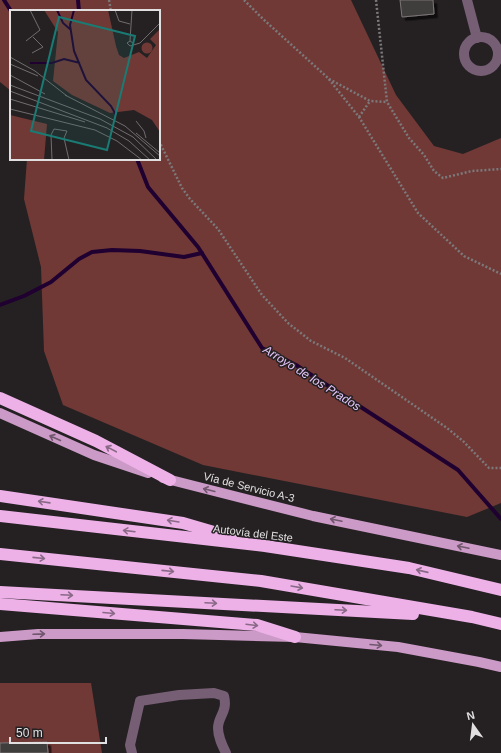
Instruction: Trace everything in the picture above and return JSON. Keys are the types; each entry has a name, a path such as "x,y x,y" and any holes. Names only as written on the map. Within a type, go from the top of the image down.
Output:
{"highway":[{"path":"0,398 96,441 170,480"},
{"path":"0,496 183,523 265,546"},
{"name":"Autovía del Este","path":"0,516 265,546 409,568 501,590"},
{"path":"0,554 261,581 472,617 501,624"},
{"path":"0,592 472,617"},
{"path":"0,604 257,625 295,637"}],"main road":[{"name":"Vía de Servicio A-3","path":"0,413 94,455 170,480 314,516 501,555"},
{"path":"0,637 38,634 175,634 295,637 398,647 501,667"}],"street":[{"path":"467,0 476,38"},
{"path":"476,38 485,38 493,42 499,50 497,59 492,66 484,70 476,70 468,66 464,58 464,49 469,42 476,38"},
{"path":"132,753 130,745 140,701 179,695 214,693 224,696 226,705 218,727 220,740 226,753"}],"path":[{"path":"109,0 111,10"},
{"path":"244,0 263,20 328,78 359,117 418,213 464,256 501,274"},
{"path":"376,0 387,102 409,138 424,155 434,171 443,178 472,171 501,169"},
{"path":"328,78 370,101 387,102"},
{"path":"359,117 370,101"},
{"path":"160,143 182,188 190,199 218,229 262,294 288,323 311,341 345,358 447,428 463,441 489,468 501,468"}],"shaded area":[{"path":"0,0 351,0 396,95 434,146 463,154 501,138 501,503 467,517 203,465 63,405 44,351 41,267 24,199 27,160 160,160 160,10 10,10 10,90 0,82"},
{"path":"0,683 91,683 102,753 0,753"}],"building":[{"path":"400,0 433,0 434,14 402,17"},
{"path":"47,742 48,753 0,753 0,743"}],"waterway":[{"path":"4,0 10,10"},
{"name":"Arroyo de los Prados","path":"78,0 79,10"},
{"name":"Arroyo de los Prados","path":"137,160 148,187 198,247 262,348 296,365 458,470 501,519"},
{"path":"0,305 24,296 51,282 79,259 92,252 112,250 140,251 184,257 202,253"}]}
